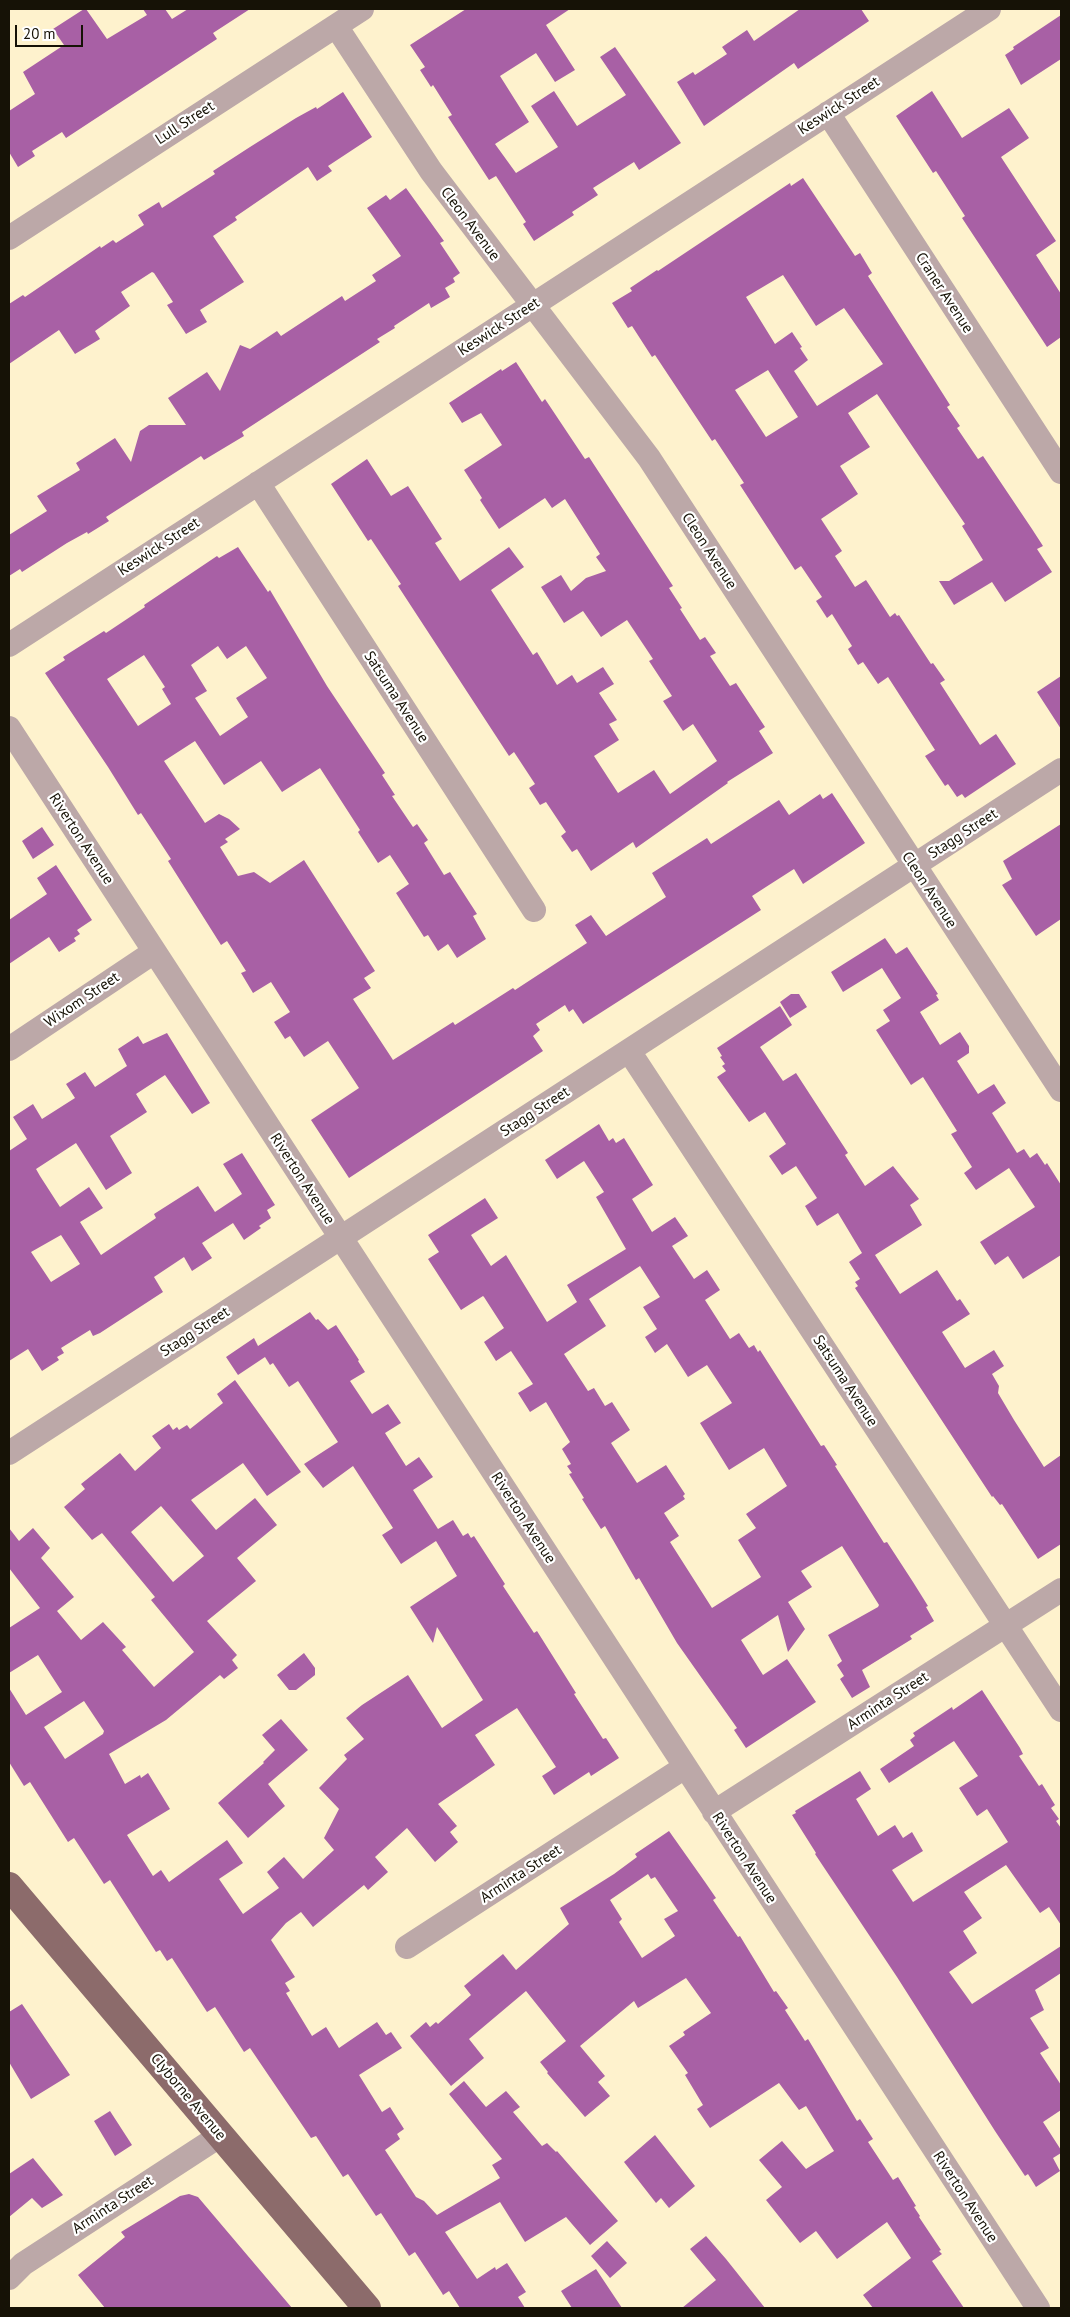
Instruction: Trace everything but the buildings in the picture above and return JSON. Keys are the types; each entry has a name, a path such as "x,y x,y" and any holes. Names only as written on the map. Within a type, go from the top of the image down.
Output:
{"main road":[{"name":"Clyborne Avenue","path":"9,1886 367,2308"}],"street":[{"name":"Lull Street","path":"9,238 362,9"},
{"name":"Keswick Street","path":"9,644 989,9"},
{"name":"Cleon Avenue","path":"336,26 431,172 649,458 1061,1090"},
{"name":"Craner Avenue","path":"828,113 1061,472"},
{"name":"Satsuma Avenue","path":"258,483 534,910"},
{"name":"Riverton Avenue","path":"9,728 1038,2308"},
{"name":"Stagg Street","path":"9,1453 1061,770"},
{"name":"Wixom Street","path":"9,1049 154,952"},
{"name":"Satsuma Avenue","path":"629,1051 1061,1710"},
{"name":"Arminta Street","path":"714,1812 1061,1590"},
{"name":"Arminta Street","path":"407,1948 685,1767"},
{"name":"Arminta Street","path":"9,2278 23,2264 220,2135"}]}
